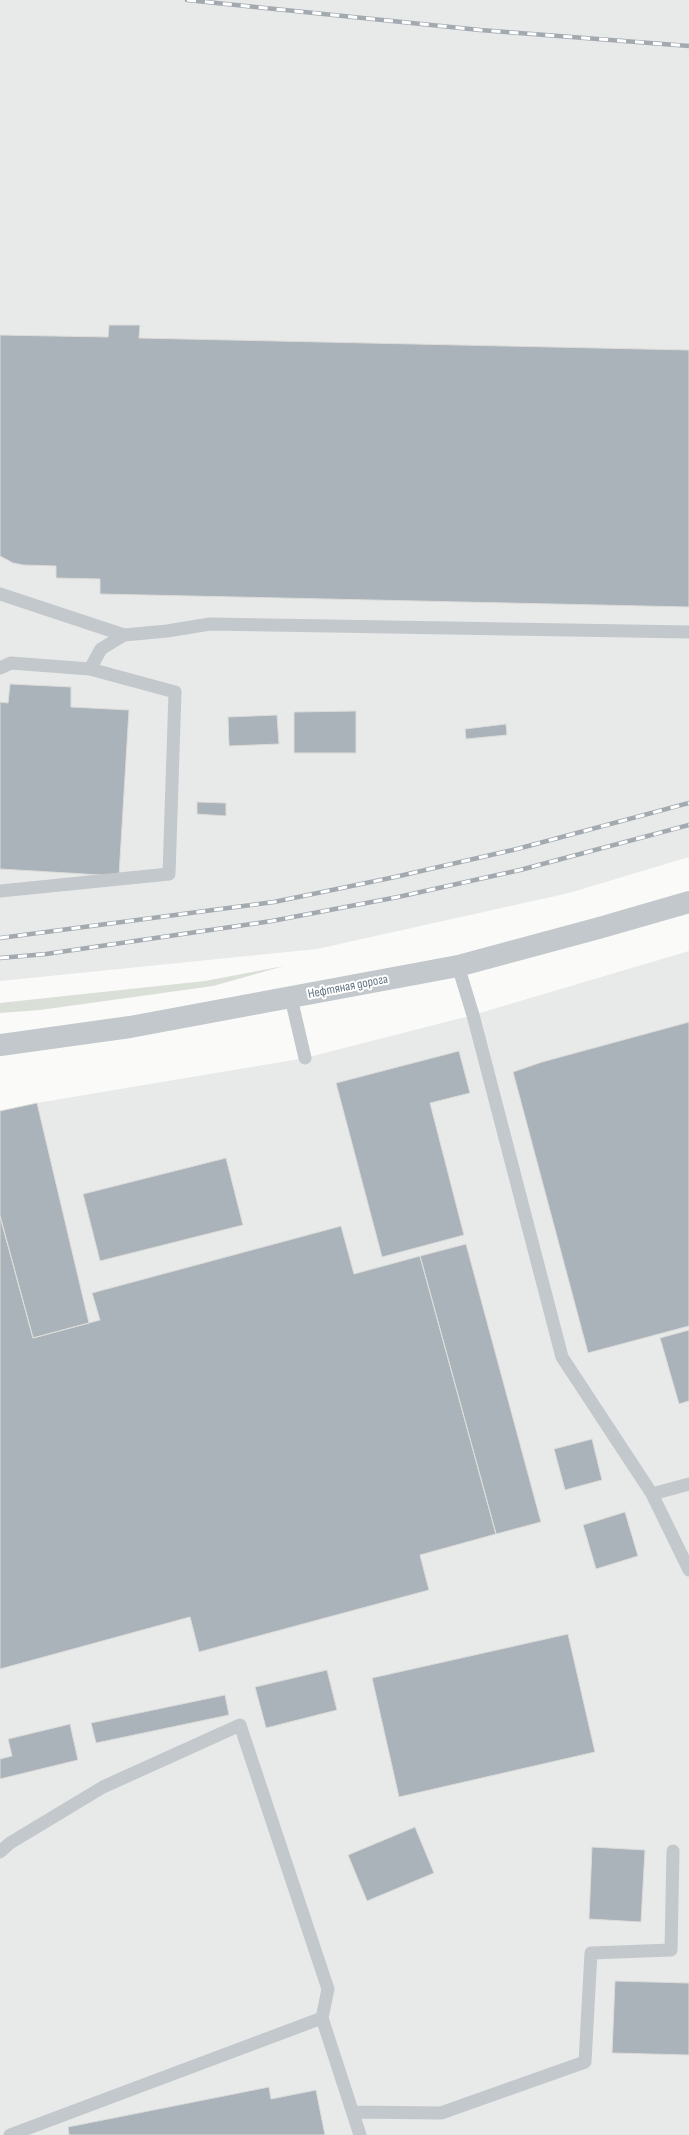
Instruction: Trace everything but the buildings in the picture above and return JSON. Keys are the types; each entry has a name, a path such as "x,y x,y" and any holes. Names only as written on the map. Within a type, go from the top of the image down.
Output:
{"street":[{"name":"Нефтяная дорога","path":"0,1045 130,1027 458,966 689,902"}],"lane":[{"path":"0,594 124,634 167,631 210,624 689,632"},
{"path":"90,670 101,649 124,634"},
{"path":"0,668 11,663 90,670 174,692 170,874 0,891"},
{"path":"458,966 473,1015 562,1357 652,1494 689,1570"},
{"path":"291,998 305,1058"},
{"path":"652,1494 689,1484"},
{"path":"0,1852 10,1843 103,1787 240,1725 328,1989 322,2018 360,2135"},
{"path":"353,2112 441,2113 585,2062 591,1953 671,1950 673,1852"},
{"path":"10,2135 322,2018"}],"shaded area":[{"path":"0,0 689,0 689,857 569,893 317,949 0,981"},
{"path":"689,951 689,2135 0,2135 0,1111 37,1103 305,1058 473,1015"},
{"path":"284,966 213,986 40,1010 0,1013 0,1003 205,981"}],"railway":[{"path":"187,0 480,30 689,46"},
{"path":"0,938 274,902 395,877 517,849 689,803"},
{"path":"0,958 46,954 272,921 398,897 520,870 689,825"}]}
